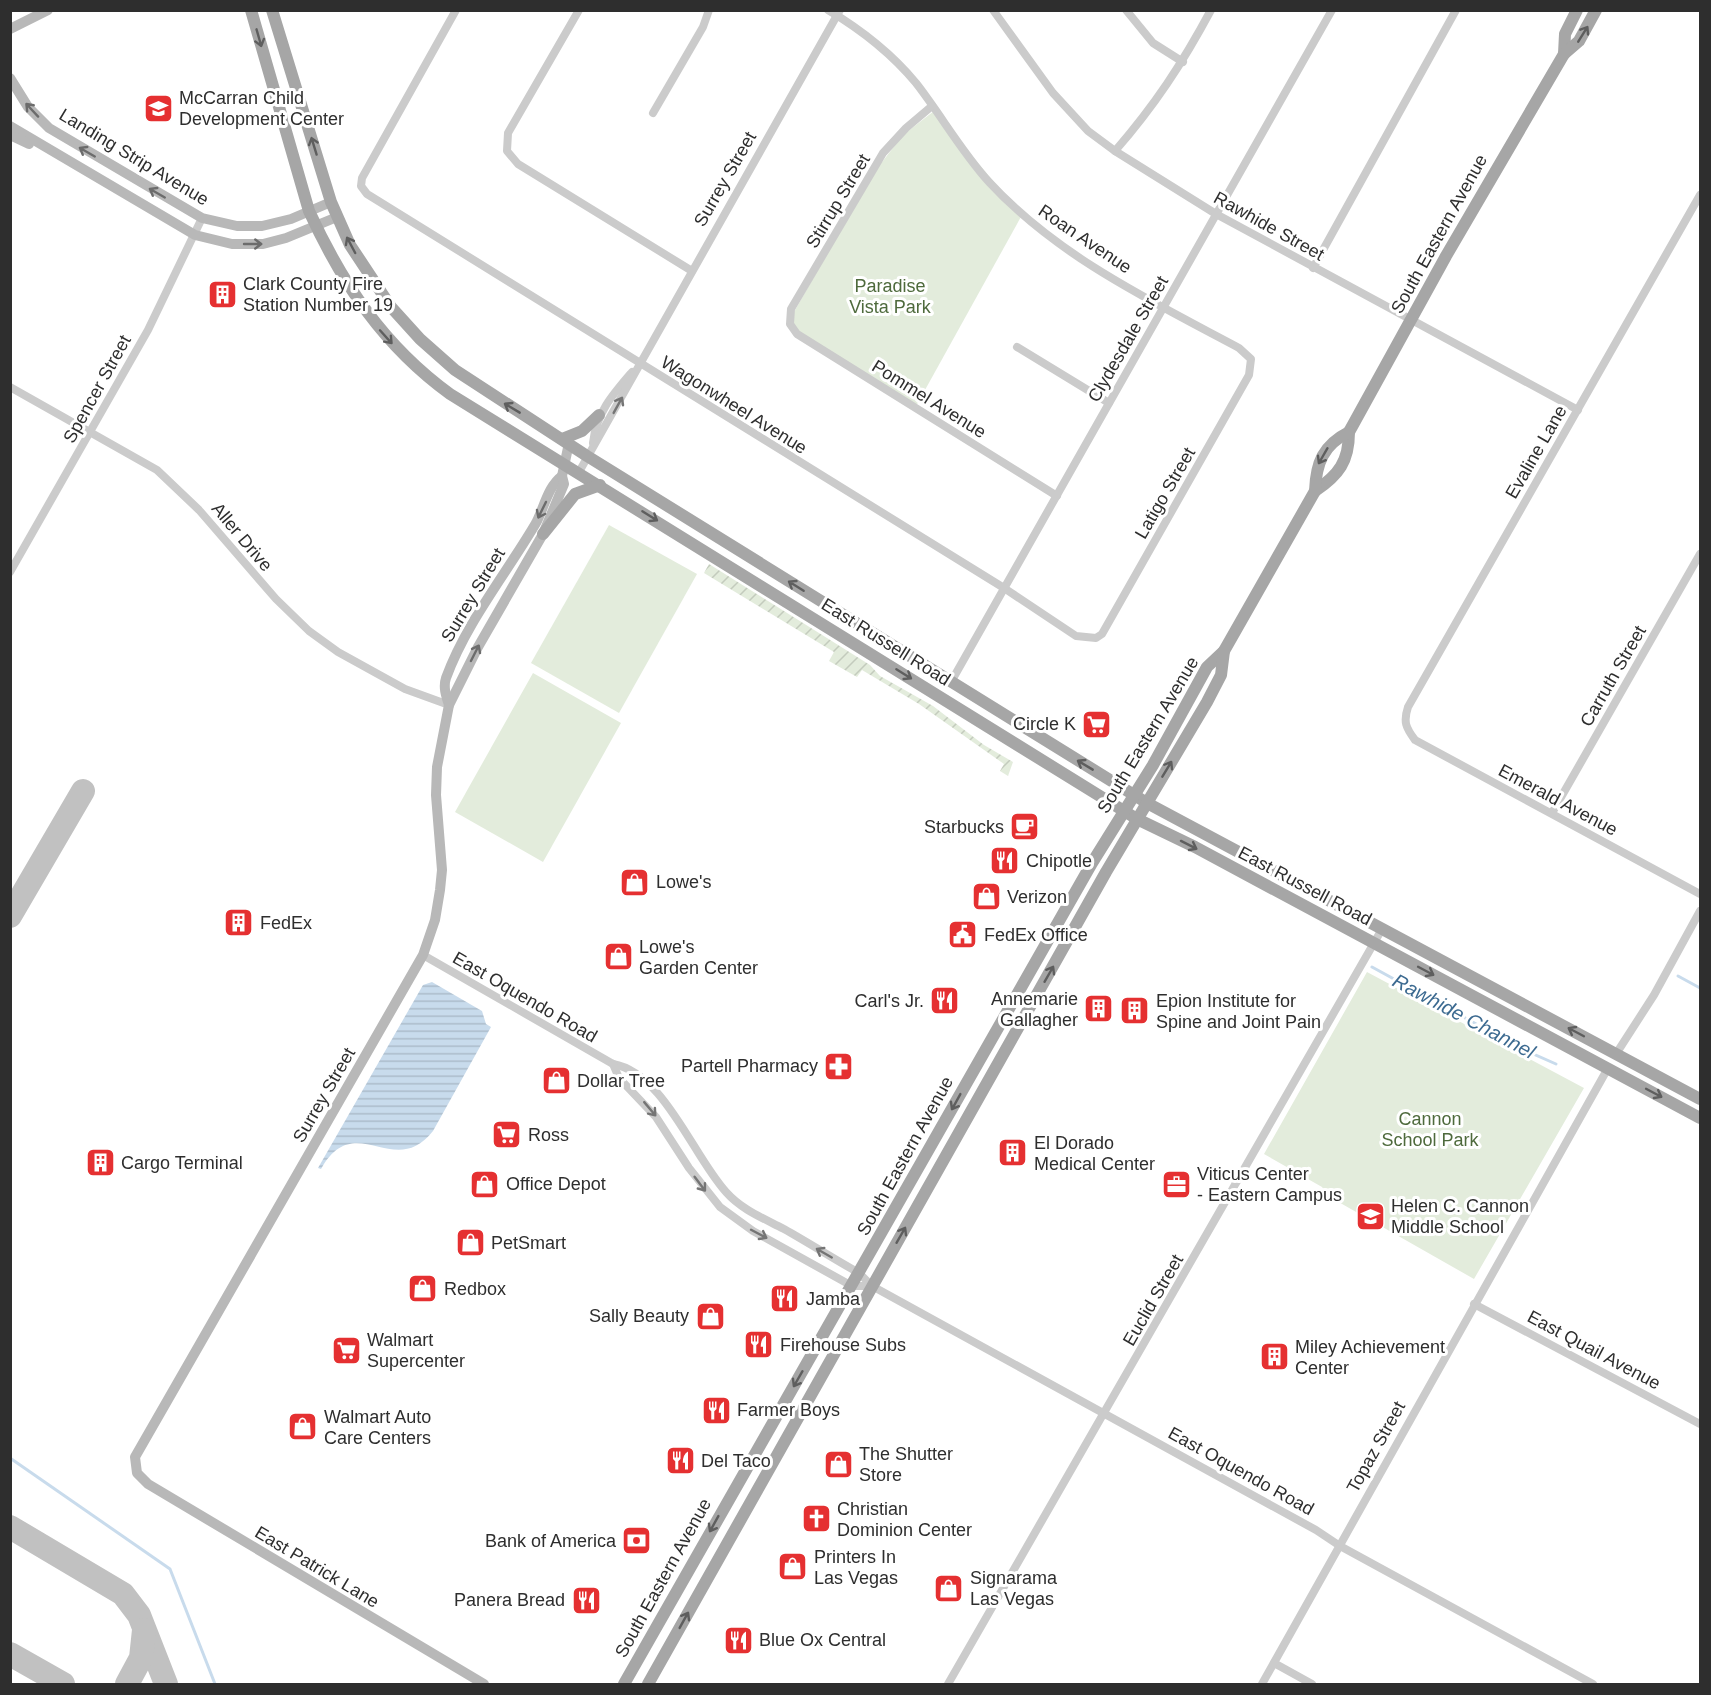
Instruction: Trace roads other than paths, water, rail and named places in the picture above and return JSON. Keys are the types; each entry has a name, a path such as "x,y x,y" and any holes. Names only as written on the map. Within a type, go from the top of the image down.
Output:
{"main road":[{"name":"East Russell Road","path":"251,10 309,211 316,226 354,296 403,356 450,394 565,463 1137,819 1701,1118"},
{"name":"East Russell Road","path":"272,10 337,217 371,280 420,339 473,383 1147,803 1701,1100"},
{"name":"South Eastern Avenue","path":"1564,54 1565,34 1577,10"},
{"name":"South Eastern Avenue","path":"624,1684 982,1054 1208,667 1224,651 1316,490 1334,478 1349,451 1349,432 1412,318 1564,54 1580,41 1596,10"},
{"path":"565,441 582,431 599,415"},
{"name":"South Eastern Avenue","path":"1316,490 1316,469 1332,441 1349,432"},
{"path":"543,534 575,494 600,485"},
{"path":"855,644 864,628"},
{"name":"South Eastern Avenue","path":"648,1684 1000,1059 1221,675 1224,651"},
{"path":"1340,925 1348,911"},
{"path":"982,1054 1000,1059"},
{"path":"1608,1068 1615,1066 1631,1070 1701,1100"}],"street":[{"path":"10,29 32,21 48,10"},
{"name":"Wagonwheel Avenue","path":"456,10 362,178 361,186 373,200 1004,588 1076,636 1096,638"},
{"path":"579,10 508,133 507,151 518,164 692,271"},
{"path":"653,113 703,27 710,10"},
{"name":"Roan Avenue","path":"828,10 839,13 884,51 915,82 960,148 1009,202 1048,236 1092,265 1239,348 1251,359"},
{"name":"Rawhide Street","path":"993,10 1053,93 1088,131 1115,152 1216,214 1313,268 1412,318 1578,410"},
{"path":"1126,10 1153,43 1183,62"},
{"path":"1115,152 1151,109 1183,62 1211,10"},
{"name":"Clydesdale Street","path":"951,682 1332,10"},
{"path":"1313,268 1456,10"},
{"name":"Surrey Street","path":"579,472 593,443 620,402 639,364 839,13"},
{"name":"Landing Strip Avenue","path":"10,78 28,107 49,128 202,218 237,226 262,226 331,202"},
{"name":"Stirrup Street","path":"790,324 791,309 873,169 896,138 932,106"},
{"path":"10,126 56,155"},
{"path":"10,135 56,155"},
{"name":"Landing Strip Avenue","path":"56,155 195,235 232,244 263,244 337,217"},
{"name":"Evaline Lane","path":"1405,727 1408,707 1701,195"},
{"name":"Spencer Street","path":"10,572 148,330 202,218"},
{"name":"Pommel Avenue","path":"790,324 797,334 1057,495"},
{"path":"1017,347 1109,403"},
{"name":"Latigo Street","path":"1096,638 1102,634 1249,375 1251,359"},
{"name":"Surrey Street","path":"593,443 599,415 612,395 639,364"},
{"name":"Aller Drive","path":"10,387 138,457 177,487 276,599 309,631 338,652 380,676 448,705"},
{"name":"Surrey Street","path":"448,705 543,534 564,484 562,476 565,463 565,441"},
{"name":"Surrey Street","path":"137,1473 135,1457 139,1448 423,955 435,920 442,870 437,777 448,705 445,681 453,662 502,574 523,546 539,518 554,482 562,476"},
{"path":"505,601 502,589 523,546"},
{"name":"Carruth Street","path":"1552,813 1701,554"},
{"name":"Emerald Avenue","path":"1405,727 1415,740 1701,894"},
{"path":"1616,1054 1654,995 1701,911"},
{"name":"Euclid Street","path":"948,1684 1382,929"},
{"name":"East Oquendo Road","path":"423,955 613,1064 629,1067 652,1089 674,1116 710,1174 734,1200 755,1215 859,1273 872,1286 1306,1524 1340,1546 1576,1681 1593,1684"},
{"name":"East Oquendo Road","path":"613,1064 619,1078 656,1117 689,1168 720,1207 753,1231 852,1286 872,1286"},
{"name":"Topaz Street","path":"1262,1684 1608,1068"},
{"name":"East Quail Avenue","path":"1474,1304 1701,1424"},
{"name":"East Patrick Lane","path":"137,1473 148,1484 484,1684"},
{"path":"1274,1663 1312,1684"}],"water":[{"path":"432,982 482,1011 486,1024 491,1027 433,1131 418,1144 404,1149 389,1149 361,1143 347,1144 334,1152 321,1169 318,1168 423,985"}],"waterway":[{"name":"Rawhide Channel","path":"1372,967 1520,1048 1556,1064"},
{"name":"Rawhide Channel","path":"1678,976 1700,988"},
{"path":"10,1458 170,1569 215,1684"}],"place":[{"name":"McCarran Child Development Center","path":"158,108"},
{"name":"Clark County Fire Station Number 19","path":"222,294"},
{"name":"Circle K","path":"1097,724"},
{"name":"Starbucks","path":"1025,827"},
{"name":"Chipotle","path":"1005,861"},
{"name":"Lowe's","path":"635,882"},
{"name":"Verizon","path":"986,897"},
{"name":"FedEx","path":"239,923"},
{"name":"FedEx Office","path":"963,935"},
{"name":"Lowe's Garden Center","path":"618,957"},
{"name":"Carl's Jr.","path":"945,1001"},
{"name":"Annemarie Gallagher","path":"1099,1009"},
{"name":"Epion Institute for Spine and Joint Pain","path":"1135,1011"},
{"name":"Partell Pharmacy","path":"839,1066"},
{"name":"Dollar Tree","path":"556,1081"},
{"name":"Ross","path":"507,1135"},
{"name":"El Dorado Medical Center","path":"1013,1153"},
{"name":"Cargo Terminal","path":"100,1163"},
{"name":"Office Depot","path":"485,1184"},
{"name":"Viticus Center - Eastern Campus","path":"1176,1184"},
{"name":"Helen C. Cannon Middle School","path":"1370,1216"},
{"name":"PetSmart","path":"470,1243"},
{"name":"Redbox","path":"423,1289"},
{"name":"Jamba","path":"785,1299"},
{"name":"Sally Beauty","path":"710,1316"},
{"name":"Firehouse Subs","path":"759,1345"},
{"name":"Walmart Supercenter","path":"346,1350"},
{"name":"Miley Achievement Center","path":"1274,1357"},
{"name":"Farmer Boys","path":"716,1410"},
{"name":"Walmart Auto Care Centers","path":"303,1427"},
{"name":"Del Taco","path":"680,1461"},
{"name":"The Shutter Store","path":"838,1464"},
{"name":"Christian Dominion Center","path":"816,1519"},
{"name":"Bank of America","path":"637,1541"},
{"name":"Printers In Las Vegas","path":"793,1567"},
{"name":"Signarama Las Vegas","path":"949,1588"},
{"name":"Panera Bread","path":"586,1600"},
{"name":"Blue Ox Central","path":"738,1640"}],"park label":[{"name":"Paradise Vista Park","path":"890,296"},
{"name":"Cannon School Park","path":"1430,1129"}]}
